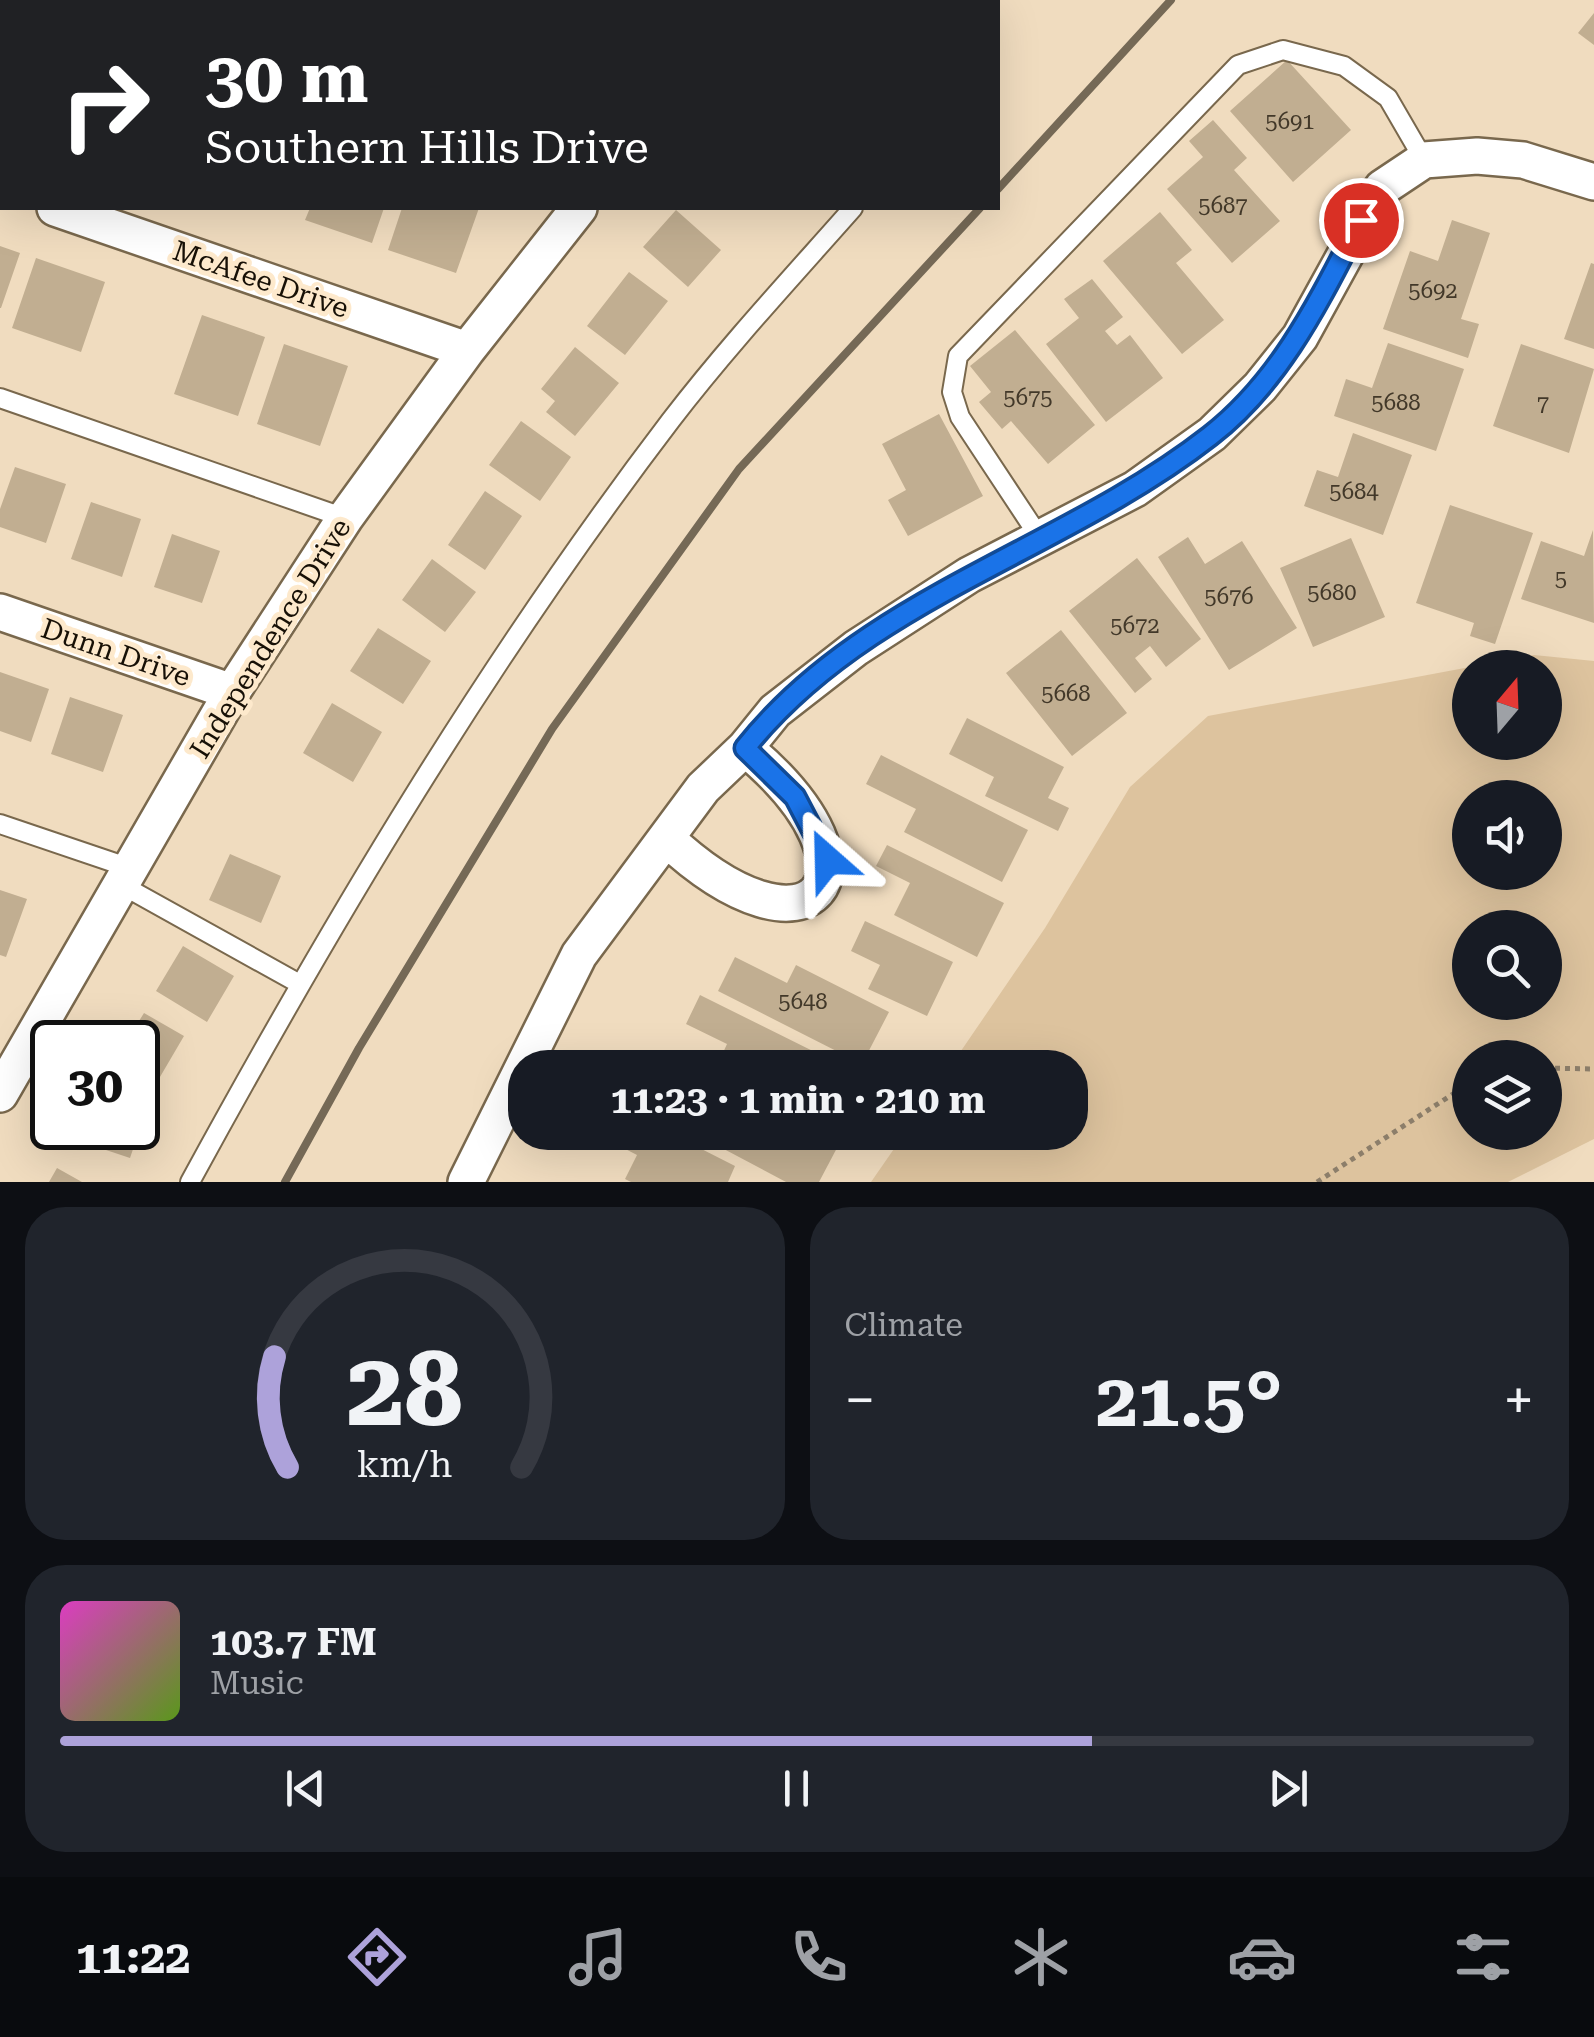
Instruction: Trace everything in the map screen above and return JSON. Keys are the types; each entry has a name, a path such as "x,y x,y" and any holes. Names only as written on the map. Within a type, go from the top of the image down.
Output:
{"street":[{"path":"466,1182 579,955 702,788 745,748 774,711 856,648 969,575 1135,489 1224,423 1300,337 1382,188 1424,160 1477,156 1523,160 1594,182"},
{"name":"McAfee Drive","path":"61,210 467,350"},
{"name":"Independence Drive","path":"0,1094 14,1039 125,876 232,692 345,518 467,350 578,210"},
{"name":"Dunn Drive","path":"0,612 232,692"},
{"path":"666,838 699,869 749,896 783,906 804,902 816,893 828,867 824,846 795,797 745,748"}],"lane":[{"path":"1040,538 960,417 952,392 958,356 1238,64 1282,50 1344,66 1388,98 1424,160"},
{"path":"190,1182 298,984 421,780 661,434 852,210"},
{"path":"0,398 345,518"},
{"path":"0,824 125,876 298,984"}],"path":[{"path":"1562,1069 1594,1070"},
{"path":"1318,1182 1452,1092"}],"shaded area":[{"path":"1562,658 1594,661 1594,1139 1508,1182 871,1182 893,1150 1088,1150 1088,1050 962,1050 1045,928 1130,787 1208,716 1452,670 1452,760 1562,760"}],"building":[{"path":"1594,13 1594,45 1578,33"},
{"path":"1287,60 1351,130 1293,182 1230,111"},
{"path":"1213,120 1247,158 1234,170 1280,221 1232,263 1167,189 1203,157 1189,141"},
{"path":"309,210 383,210 372,243 305,220"},
{"path":"401,210 478,210 456,273 388,250"},
{"path":"676,210 721,250 688,287 643,247"},
{"path":"1160,212 1192,250 1176,263 1224,320 1182,354 1103,261"},
{"path":"1452,220 1490,233 1461,319 1479,324 1468,358 1383,329 1410,251 1438,261"},
{"path":"0,246 20,253 1,308 0,308"},
{"path":"36,258 105,282 81,352 12,328"},
{"path":"1591,263 1594,264 1594,349 1564,339"},
{"path":"629,272 668,301 625,355 587,326"},
{"path":"1092,279 1123,317 1105,331 1117,345 1130,335 1163,378 1106,422 1046,344 1079,318 1064,299"},
{"path":"202,315 265,337 238,416 174,394"},
{"path":"1015,330 1095,425 1048,464 1011,421 1002,429 979,402 991,392 970,366"},
{"path":"1388,343 1464,369 1436,451 1334,416 1346,379 1372,388"},
{"path":"284,344 348,366 320,446 257,424"},
{"path":"1521,344 1594,369 1569,453 1493,426"},
{"path":"575,347 619,383 575,436 546,412 555,401 541,389"},
{"path":"939,414 983,496 908,536 888,500 906,490 882,444"},
{"path":"521,421 571,457 540,501 489,465"},
{"path":"1353,433 1412,455 1383,535 1304,506 1317,470 1338,477"},
{"path":"15,467 66,484 46,543 0,527 0,509"},
{"path":"485,491 522,516 485,570 448,545"},
{"path":"91,502 141,519 122,577 71,559"},
{"path":"1450,505 1533,533 1495,644 1470,636 1474,623 1416,603"},
{"path":"1593,530 1594,623 1521,599 1541,541 1584,556"},
{"path":"172,534 220,551 202,603 154,587"},
{"path":"1188,537 1205,564 1242,541 1297,628 1229,670 1158,557"},
{"path":"1351,538 1385,617 1313,647 1280,568"},
{"path":"1137,558 1201,639 1166,667 1150,646 1135,658 1152,679 1135,693 1069,611"},
{"path":"432,559 476,592 445,632 402,600"},
{"path":"378,628 431,661 403,704 350,671"},
{"path":"1061,630 1127,713 1072,756 1006,673"},
{"path":"0,672 49,689 31,742 0,731"},
{"path":"70,697 123,715 103,772 51,754"},
{"path":"332,703 382,732 353,782 303,753"},
{"path":"967,718 1064,767 1048,798 1069,808 1058,831 985,796 994,777 949,754"},
{"path":"881,755 1028,830 1002,882 904,832 916,809 866,784"},
{"path":"887,845 1004,903 977,957 894,915 910,883 876,866"},
{"path":"230,854 281,876 261,923 209,900"},
{"path":"0,890 27,899 6,957 0,955"},
{"path":"865,921 953,962 927,1016 868,989 880,965 851,951"},
{"path":"183,946 234,976 207,1022 156,991"},
{"path":"735,957 787,983 796,965 889,1012 869,1050 834,1050 718,991"},
{"path":"700,995 811,1050 724,1050 727,1044 686,1024"},
{"path":"160,1022 184,1036 160,1077"},
{"path":"106,1150 133,1150 130,1158"},
{"path":"627,1150 703,1150 735,1166 728,1182 631,1182 625,1179 637,1155"},
{"path":"726,1150 836,1150 819,1182 786,1182"},
{"path":"57,1168 82,1182 49,1182"}],"railway":[{"path":"1000,187 1171,0"},
{"path":"285,1182 359,1048 552,729 739,469 978,210"}],"route":[{"path":"828,860 811,821 795,797 777,775 745,748 774,711 856,648 969,575 1135,489 1212,434 1260,387 1300,337 1361,220"}]}
